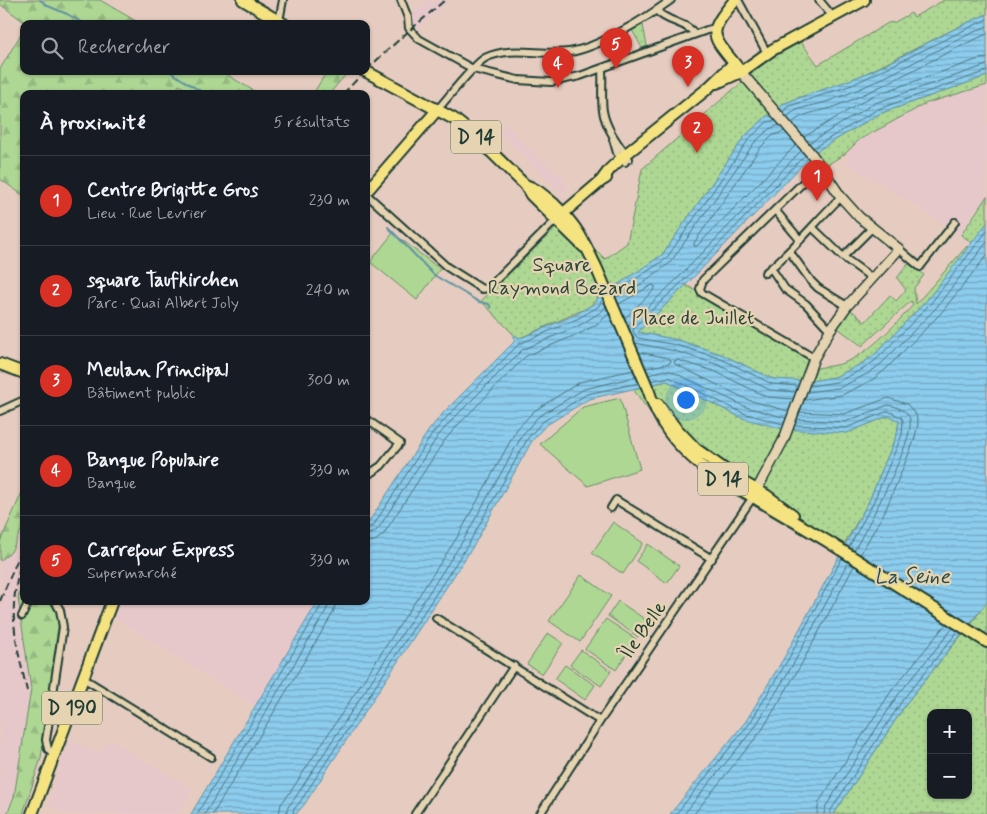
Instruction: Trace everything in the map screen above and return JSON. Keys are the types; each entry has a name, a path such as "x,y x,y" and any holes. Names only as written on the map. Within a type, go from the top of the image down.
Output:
{"main road":[{"path":"243,0 278,20"},
{"path":"560,216 601,181 608,170 636,153 638,146 709,86 864,0"},
{"path":"733,1 715,28 715,36 718,43 740,70"},
{"path":"709,86 731,77 740,70"},
{"name":"D 14","path":"370,74 438,110 467,129 525,185 536,188 560,216 577,228 602,280 648,389 686,440 755,494 766,495 828,541 987,642"},
{"path":"370,188 438,110"},
{"path":"0,364 20,372"},
{"name":"D 190","path":"32,814 110,605"}],"street":[{"path":"282,20 283,0"},
{"path":"401,0 408,18 409,28 414,35 433,48 477,70 518,80 552,82 580,76 715,28"},
{"path":"438,110 477,70 484,59 508,52 555,53 576,51 593,45 650,15 671,0"},
{"path":"819,0 833,17"},
{"path":"733,1 749,20 767,53"},
{"path":"657,10 663,17 686,25 695,34"},
{"path":"602,69 604,118 612,135 616,150 625,158"},
{"path":"740,70 813,156 841,198 859,217 920,267 954,222"},
{"path":"814,358 702,293 700,289 703,280 775,210 822,169"},
{"path":"370,197 447,267 480,288 488,288 560,216"},
{"path":"765,273 790,252 841,198"},
{"path":"775,210 800,240"},
{"path":"812,227 843,257 872,278"},
{"path":"843,257 872,228"},
{"path":"755,494 784,439 814,358 830,330 847,306 899,249"},
{"path":"790,252 818,288 847,306"},
{"path":"771,268 785,289 806,304 830,330"},
{"path":"0,411 20,402"},
{"path":"370,421 400,443 381,466 370,473"},
{"name":"Île Belle","path":"540,814 600,721 755,494"},
{"path":"611,508 616,500 712,559"},
{"path":"22,616 27,605"},
{"path":"55,754 46,746 63,627 57,605"},
{"path":"436,618 600,721"},
{"path":"415,814 514,666"},
{"path":"83,678 211,757"},
{"path":"48,729 62,735"}],"shaded area":[{"path":"428,0 450,1 416,30 410,17"},
{"path":"987,85 987,196 961,235 848,164 846,153 859,140 882,126 927,103"},
{"path":"506,125 546,164 561,175 569,187 562,194 499,132"},
{"path":"20,533 20,591 18,598 20,612 26,620 25,646 31,689 14,797 7,814 0,814 0,561 11,552"},
{"path":"120,605 316,605 256,707 115,618"},
{"path":"69,739 99,754 110,739 193,789 179,814 65,814 48,804"}],"green space":[{"path":"0,0 100,0 134,20 22,20 0,4"},
{"name":"Square Raymond Bezard","path":"944,0 987,0 987,14 849,81 794,99 770,118 768,115 745,136 662,255 619,284 599,291 598,297 587,308 517,338 481,301 565,219 605,259 627,243 642,169 770,59 801,42 818,65 888,23 895,22 911,13 914,17"},
{"path":"643,25 647,46 642,48 632,30"},
{"path":"20,36 20,75 228,75 252,90 187,90 179,85 176,90 20,90 20,193 0,179 0,69"},
{"path":"325,75 346,75 332,90 315,90"},
{"path":"987,76 987,85 927,103 859,140 846,153 827,165 822,163 815,152 879,114"},
{"path":"987,196 987,223 973,243 961,235"},
{"path":"393,233 440,269 417,300 370,262"},
{"path":"967,246 969,248 927,300 874,355 863,363 835,377 811,381 817,368 844,363 857,357 874,344 913,305 911,301 862,346 835,326 848,307 865,322 890,295 896,301 906,290 897,278 908,264 924,275 914,288 916,304"},
{"name":"Place de Juillet","path":"686,285 807,357 808,364 802,381 773,379 721,354 678,340 638,332"},
{"path":"667,381 742,418 847,433 888,416 899,421 897,434 869,501 838,555 730,492 679,452 633,389"},
{"path":"620,398 640,469 588,486 540,444 583,407"},
{"path":"20,497 20,533 11,552 0,561 0,542"},
{"path":"613,522 643,543 623,574 592,553"},
{"path":"648,544 679,566 667,583 636,561"},
{"path":"581,575 611,596 580,642 549,621"},
{"path":"20,591 20,605 52,605 59,619 41,758 23,814 7,814 14,797 31,689 18,598"},
{"path":"618,601 649,622 638,637 608,616"},
{"path":"987,602 987,634 970,625"},
{"path":"606,619 636,639 616,670 585,649"},
{"path":"964,632 987,649 987,814 834,814 908,701"},
{"path":"548,633 563,643 542,674 527,664"},
{"path":"581,650 611,671 601,686 570,665"},
{"path":"565,665 595,685 585,700 555,679"}],"water":[{"name":"La Seine","path":"987,14 987,76 879,114 815,152 638,332 678,340 721,354 773,379 811,381 835,377 863,363 874,355 927,300 987,223 987,602 908,701 834,814 670,814 746,721 785,656 869,501 897,434 899,421 888,416 847,433 783,429 742,418 667,381 589,399 545,426 532,441 474,545 304,805 296,814 191,814 316,605 370,605 370,520 429,430 443,413 513,343 515,340 513,337 516,335 518,338 523,337 575,315 595,303 599,291 619,284 662,255 745,136 768,115 770,117 780,109 782,104 876,69"}],"pier":[{"path":"843,543 972,625 965,635 836,554"}],"waterway":[{"path":"40,0 48,6 78,20"},
{"path":"175,75 199,90"},
{"path":"388,227 434,275 479,302 489,304 491,308"}],"railway":[{"path":"370,66 445,0"},
{"path":"347,90 361,75"},
{"path":"0,601 20,554"},
{"path":"20,568 15,592 14,623 27,691"}],"place":[{"name":"Carrefour Express","path":"616,69"},
{"name":"Meulan Principal","path":"688,87"},
{"name":"Banque Populaire","path":"558,88"},
{"name":"square Taufkirchen","path":"697,153"},
{"name":"Centre Brigitte Gros","path":"817,201"}]}
